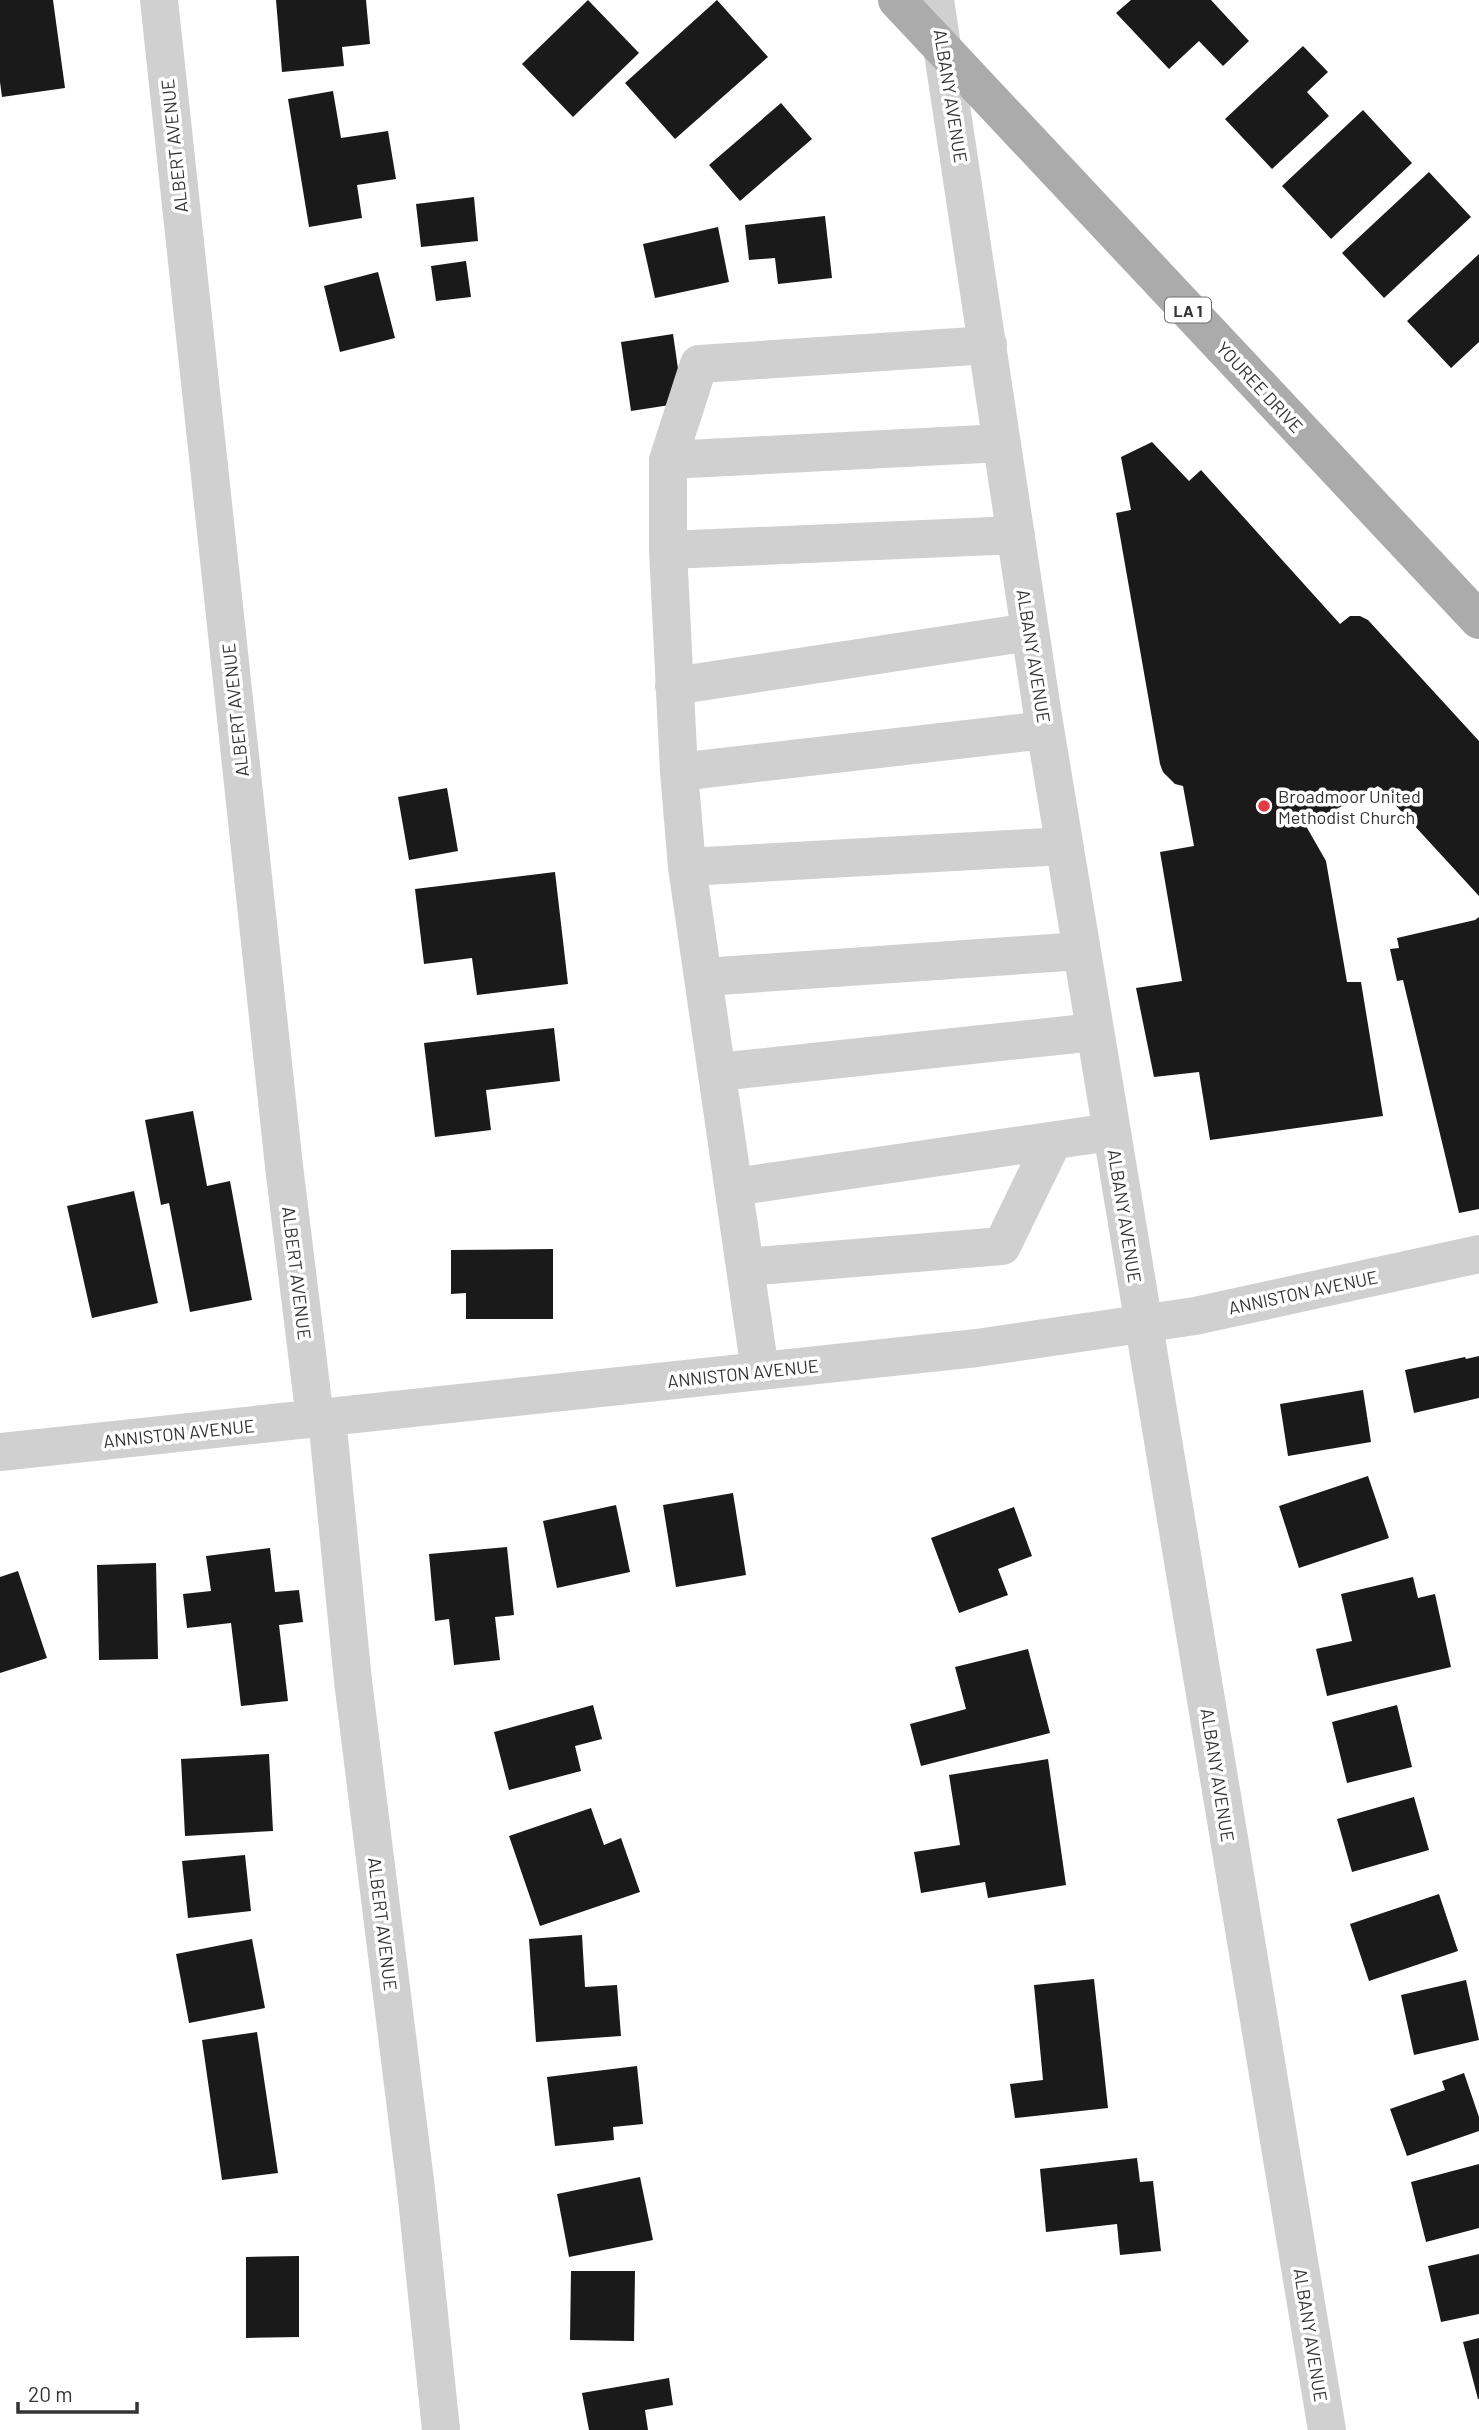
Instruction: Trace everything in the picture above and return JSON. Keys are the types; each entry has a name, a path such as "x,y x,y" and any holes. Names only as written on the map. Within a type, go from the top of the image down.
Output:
{"main road":[{"name":"YOUREE DRIVE","path":"897,0 1479,620"}],"street":[{"name":"ALBERT AVENUE","path":"159,0 284,1166 321,1418 416,2189 441,2430"},
{"name":"ALBANY AVENUE","path":"935,0 1045,730 1327,2430"},
{"path":"760,1371 687,867 674,686 668,550 668,460 699,364 988,345"},
{"path":"668,460 1002,443"},
{"path":"668,550 1016,536"},
{"path":"674,686 1030,632"},
{"path":"679,772 1045,730"},
{"path":"687,867 1064,846"},
{"path":"705,977 1081,951"},
{"path":"718,1072 1094,1032"},
{"path":"734,1187 1111,1132"},
{"path":"746,1267 1002,1246 1053,1141"},
{"name":"ANNISTON AVENUE","path":"0,1452 977,1348 1195,1316 1479,1254"}],"building":[{"path":"0,0 53,0 65,88 2,97"},
{"path":"276,0 366,0 370,44 342,47 344,66 282,72"},
{"path":"588,0 639,53 573,117 522,64"},
{"path":"717,0 768,57 675,139 625,83"},
{"path":"1131,0 1211,0 1249,41 1223,66 1199,41 1169,69 1116,13"},
{"path":"1303,46 1328,72 1307,92 1329,116 1272,169 1225,119"},
{"path":"333,91 341,138 388,131 396,179 357,185 362,218 309,227 288,99"},
{"path":"781,103 812,139 740,201 709,165"},
{"path":"1363,110 1412,163 1331,239 1282,186"},
{"path":"1429,172 1471,217 1384,298 1342,253"},
{"path":"474,197 478,241 421,247 416,204"},
{"path":"825,216 832,278 778,284 775,258 749,260 745,225"},
{"path":"718,227 729,282 655,298 643,244"},
{"path":"1479,254 1479,342 1451,368 1407,321"},
{"path":"466,261 471,297 436,301 431,266"},
{"path":"378,272 395,338 340,352 324,286"},
{"path":"673,334 683,403 631,411 621,342"},
{"name":"Broadmoor United Methodist Church","path":"1152,442 1189,481 1201,470 1340,624 1350,616 1360,616 1368,620 1479,741 1479,896 1378,786 1306,826 1326,861 1347,982 1361,982 1383,1116 1210,1140 1199,1072 1154,1077 1136,988 1182,981 1160,852 1194,846 1183,786 1175,784 1163,772 1160,764 1116,513 1131,510 1121,457"},
{"path":"447,788 458,851 409,860 398,797"},
{"path":"555,872 568,984 477,995 472,958 424,964 415,889"},
{"path":"1479,917 1479,1209 1459,1213 1403,980 1397,981 1390,949 1399,948 1397,938"},
{"path":"554,1028 560,1081 486,1090 491,1130 435,1137 424,1043"},
{"path":"193,1111 207,1186 230,1181 252,1300 190,1312 169,1203 161,1205 145,1120"},
{"path":"134,1191 158,1303 92,1318 67,1206"},
{"path":"553,1249 553,1319 466,1319 466,1293 451,1294 451,1250"},
{"path":"1479,1356 1479,1398 1414,1413 1405,1370"},
{"path":"1363,1390 1371,1442 1288,1456 1280,1404"},
{"path":"1368,1476 1389,1538 1299,1568 1279,1506"},
{"path":"733,1493 746,1575 676,1587 663,1505"},
{"path":"616,1505 630,1572 557,1588 543,1521"},
{"path":"1014,1507 1032,1556 998,1569 1008,1595 959,1613 931,1538"},
{"path":"507,1547 514,1615 495,1617 500,1660 454,1665 449,1619 435,1621 429,1554"},
{"path":"270,1548 275,1592 299,1590 303,1622 279,1625 288,1701 241,1706 231,1623 187,1628 183,1594 211,1591 206,1556"},
{"path":"156,1563 158,1659 99,1660 97,1565"},
{"path":"18,1571 47,1658 0,1673 0,1577"},
{"path":"1413,1577 1418,1598 1435,1594 1451,1667 1327,1696 1316,1649 1352,1641 1341,1594"},
{"path":"1028,1649 1050,1733 921,1766 910,1724 966,1709 955,1667"},
{"path":"593,1705 602,1739 575,1746 581,1771 509,1790 494,1732"},
{"path":"1397,1705 1412,1767 1347,1783 1332,1722"},
{"path":"269,1754 273,1831 185,1836 181,1759"},
{"path":"1048,1759 1066,1885 988,1898 985,1882 921,1893 914,1852 960,1845 949,1775"},
{"path":"1414,1797 1429,1850 1352,1872 1337,1819"},
{"path":"591,1808 604,1845 621,1838 640,1892 540,1926 509,1836"},
{"path":"245,1855 251,1911 188,1918 182,1861"},
{"path":"1439,1894 1458,1951 1369,1981 1350,1924"},
{"path":"582,1935 585,1987 617,1985 621,2036 536,2042 529,1939"},
{"path":"252,1939 265,2008 189,2023 176,1954"},
{"path":"1094,1979 1108,2108 1015,2118 1010,2084 1043,2080 1034,1985"},
{"path":"1466,1980 1479,2040 1414,2055 1401,1995"},
{"path":"257,2032 278,2173 222,2180 202,2040"},
{"path":"637,2066 643,2124 613,2127 614,2140 555,2146 547,2077"},
{"path":"1464,2073 1479,2117 1479,2131 1407,2156 1390,2109 1445,2090 1442,2081"},
{"path":"1137,2158 1140,2182 1153,2181 1161,2251 1120,2255 1117,2224 1046,2232 1040,2169"},
{"path":"1479,2164 1479,2228 1426,2242 1411,2182"},
{"path":"640,2177 653,2240 569,2257 557,2194"},
{"path":"1479,2254 1479,2314 1441,2322 1428,2266"},
{"path":"299,2256 299,2337 246,2338 246,2257"},
{"path":"571,2271 635,2271 634,2341 570,2340"},
{"path":"1479,2338 1479,2399 1478,2399 1463,2342"},
{"path":"669,2378 673,2405 645,2410 648,2430 589,2430 582,2393"}],"place":[{"name":"Broadmoor United Methodist Church","path":"1264,806"}]}
